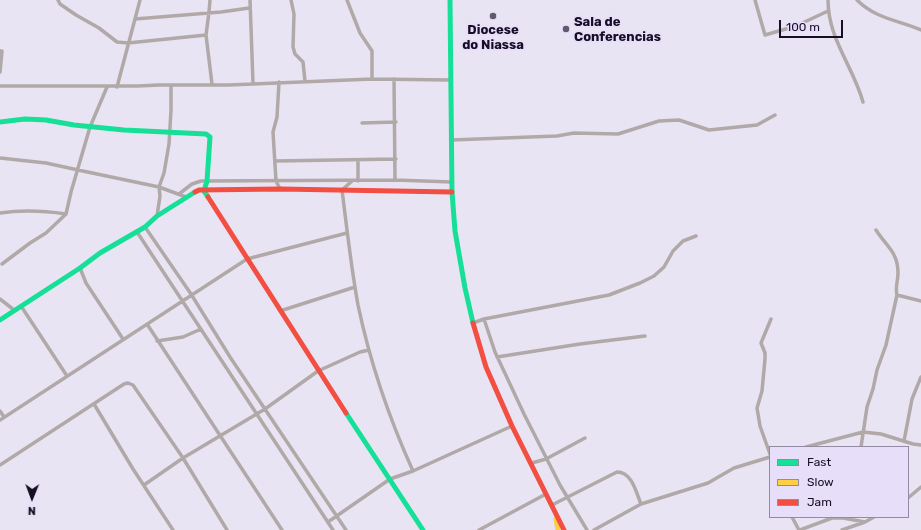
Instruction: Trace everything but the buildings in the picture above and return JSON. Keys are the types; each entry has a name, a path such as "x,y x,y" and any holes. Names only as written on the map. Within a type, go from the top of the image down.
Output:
{"street":[{"path":"58,0 60,4 99,28 117,42 128,43 206,34"},
{"path":"117,87 140,0"},
{"path":"210,0 206,34 212,84"},
{"path":"250,0 249,8 253,83"},
{"path":"291,0 294,14 293,47 295,54 303,62 305,81"},
{"path":"348,0 360,33 372,51 372,79"},
{"path":"450,0 452,192 459,255 473,323 486,367 512,426 552,504 558,530"},
{"path":"754,0 765,35 796,26 828,11"},
{"path":"828,0 828,11 833,32 859,86 863,102"},
{"path":"857,0 871,11 881,16 921,30"},
{"path":"135,19 249,8"},
{"path":"0,51 2,51 0,72"},
{"path":"0,86 117,87 372,79 450,80"},
{"path":"394,79 396,122 395,180"},
{"path":"279,82 277,117 273,132 276,181 280,189"},
{"path":"157,216 160,196 159,187 164,173 170,133 171,85"},
{"path":"2,264 46,233 66,214 90,127 107,87"},
{"path":"451,140 557,136 574,133 618,134 659,121 679,120 710,130 757,125 775,115"},
{"path":"0,122 26,119 46,120 90,127 206,134 210,136 207,181 204,191 318,372 423,530"},
{"path":"362,123 396,122"},
{"path":"0,158 46,163 159,187 186,197"},
{"path":"274,161 396,159"},
{"path":"358,160 358,181"},
{"path":"342,190 352,180"},
{"path":"179,194 192,184 201,181 395,180 452,182"},
{"path":"0,320 80,268 100,253 145,227 157,216 191,193 199,190 280,189 452,192"},
{"path":"342,190 355,288 368,350 396,432 413,471"},
{"path":"0,213 55,212 66,214"},
{"path":"145,227 191,294 230,357 346,530"},
{"path":"861,446 867,407 877,370 886,345 897,295 896,290 898,271 894,254 876,230"},
{"path":"137,232 333,530"},
{"path":"0,420 191,294 247,259 348,233"},
{"path":"473,323 484,319 609,295 654,276 664,267 673,251 683,241 696,236"},
{"path":"80,268 86,283 123,339"},
{"path":"280,311 355,288"},
{"path":"897,295 921,301"},
{"path":"0,299 14,310"},
{"path":"20,306 67,376"},
{"path":"484,319 497,357 546,459 587,530"},
{"path":"769,451 760,426 757,408 762,391 765,359 765,353 761,343 771,319"},
{"path":"147,324 282,530"},
{"path":"157,341 183,337 201,329"},
{"path":"497,357 580,344 645,336"},
{"path":"144,485 183,458 265,409 318,372 360,352 368,350"},
{"path":"224,363 230,357"},
{"path":"904,441 912,399 921,377"},
{"path":"0,466 38,439 124,384 128,383 133,385 183,458 227,530"},
{"path":"94,404 133,469 173,530"},
{"path":"0,411 4,417"},
{"path":"328,522 390,479 413,471 512,426"},
{"path":"810,446 863,432 881,434 921,445"},
{"path":"532,464 546,459 585,438"},
{"path":"594,530 641,504 708,483 734,468 769,457"},
{"path":"552,504 617,472 622,472 629,476 641,504"},
{"path":"909,497 921,486"},
{"path":"479,530 546,494"},
{"path":"554,510 564,530"},
{"path":"793,518 799,530 832,518 843,518 865,522"},
{"path":"842,530 872,518"}],"traffic: fast":[{"path":"450,0 452,192 455,231 473,323"},
{"path":"0,122 25,119 46,120 74,125 124,130 206,134 210,137 207,181 204,191 208,197"},
{"path":"0,320 80,268 100,253 145,227 157,216 195,192"},
{"path":"346,413 423,530"}],"traffic: slow":[{"path":"556,519 558,530"}],"traffic: jam":[{"path":"195,192 199,190 280,189 452,192"},
{"path":"208,197 346,413"},
{"path":"473,323 486,367 512,426 564,530"}],"place":[{"name":"Diocese do Niassa","path":"493,16"},
{"name":"Sala de Conferencias","path":"566,29"}]}
